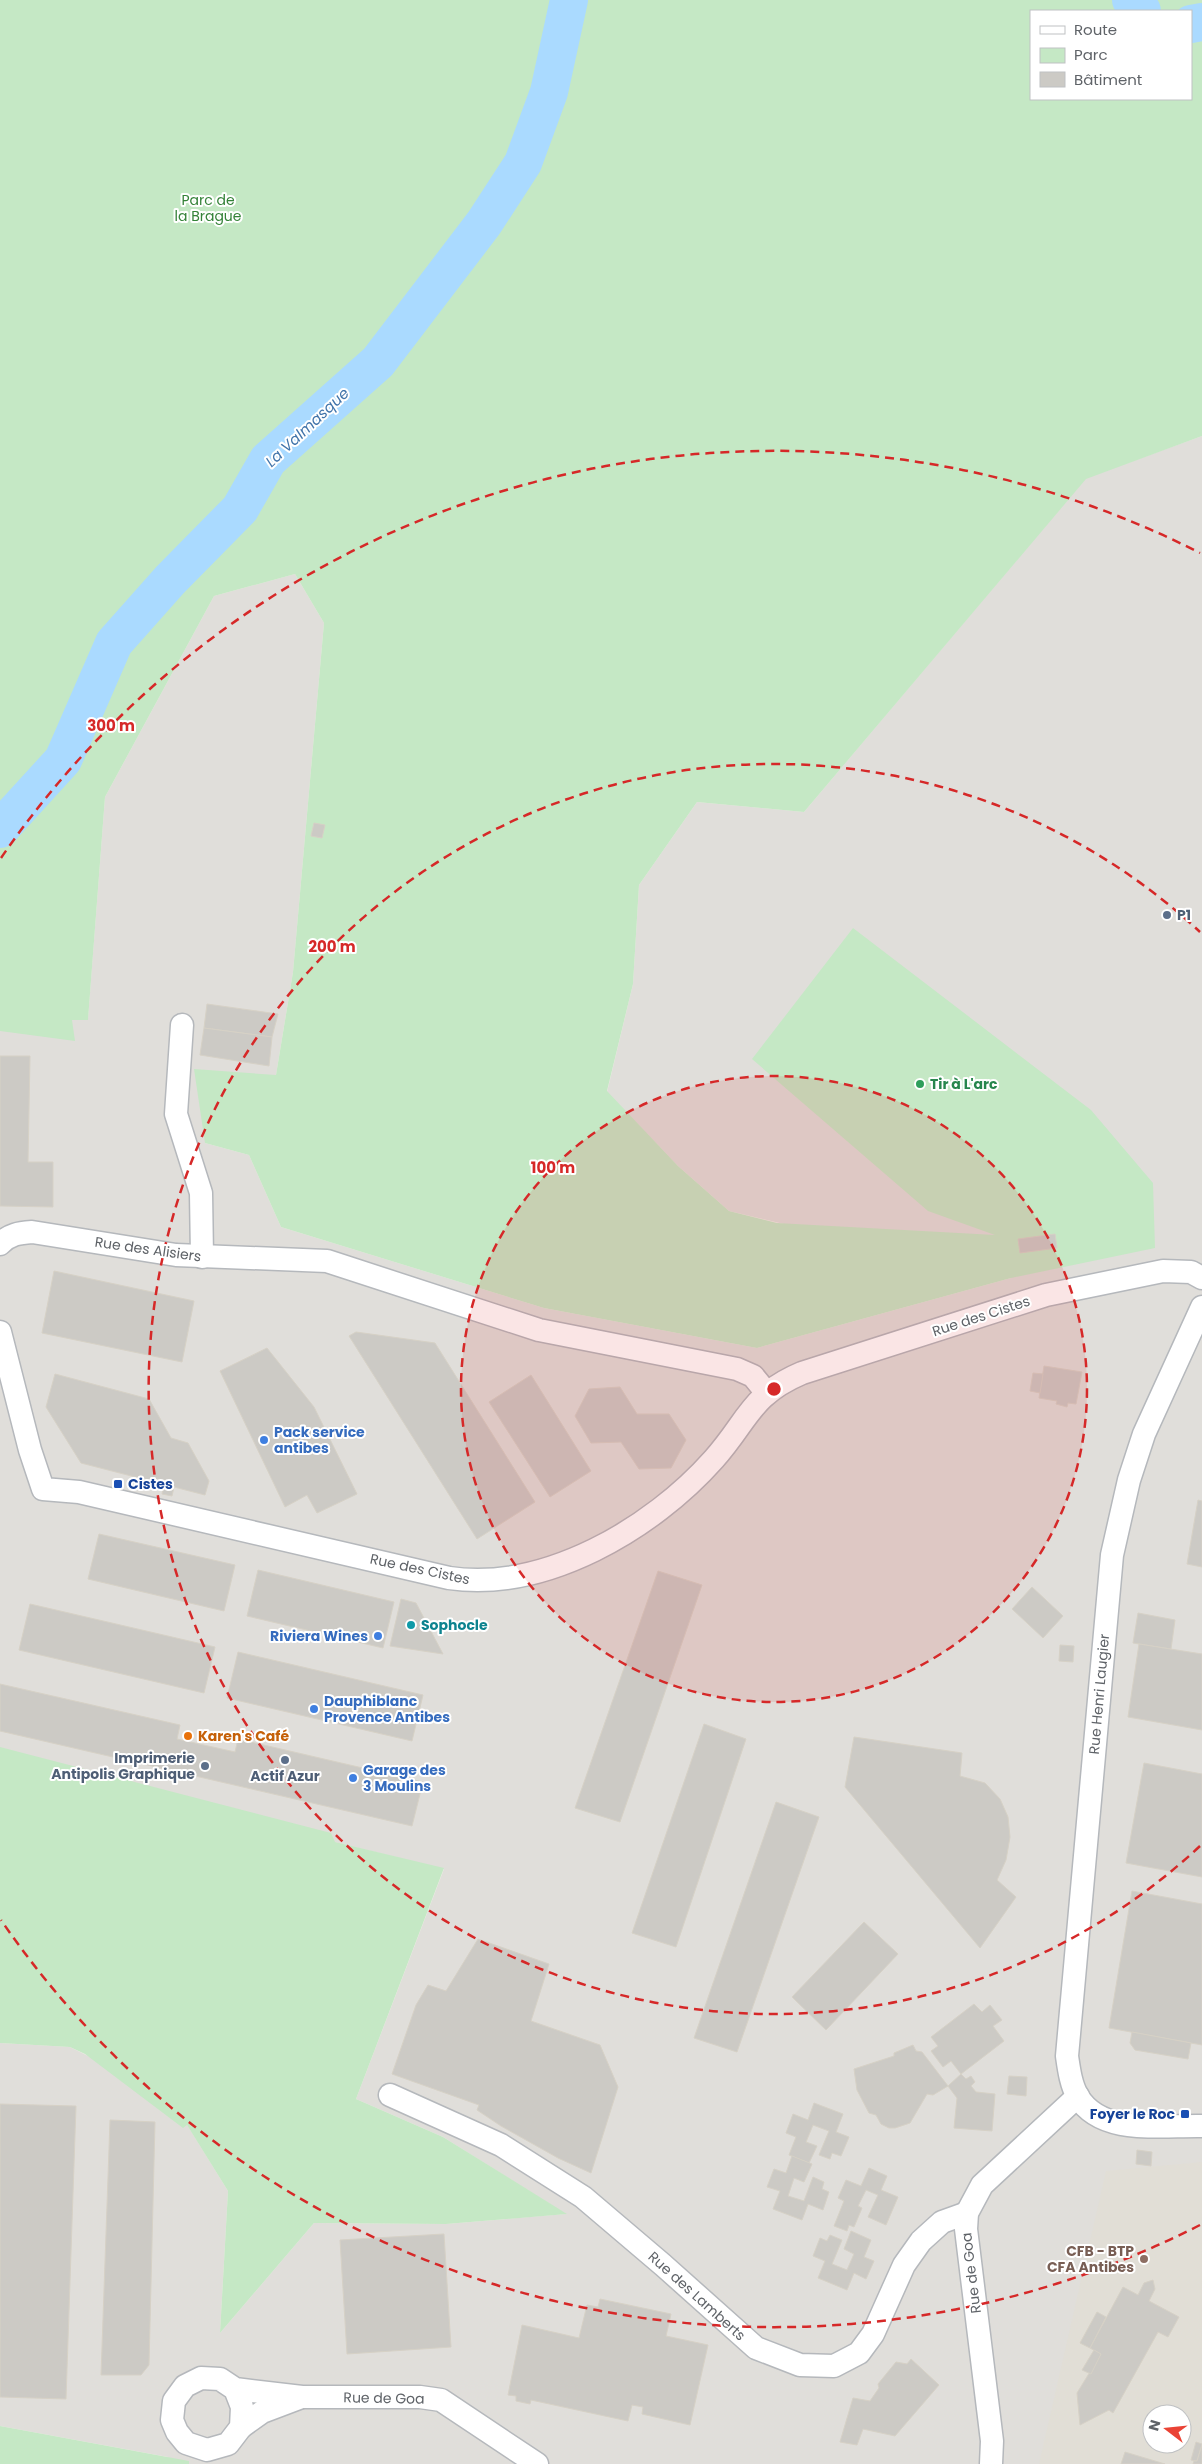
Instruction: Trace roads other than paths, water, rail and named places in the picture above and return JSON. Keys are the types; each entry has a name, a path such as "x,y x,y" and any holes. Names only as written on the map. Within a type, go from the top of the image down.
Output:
{"street":[{"path":"182,1025 176,1114 201,1193 202,1257"},
{"name":"Rue des Alisiers","path":"0,1244 6,1237 16,1233 32,1232 139,1250 202,1257 327,1261 539,1330 737,1369 753,1376 766,1392"},
{"name":"Rue des Cistes","path":"0,1332 30,1450 43,1489 80,1492 473,1582 520,1577 567,1561 612,1540 646,1521 689,1485 715,1458 746,1415 766,1392 781,1382 802,1373 1046,1295 1163,1271 1191,1272 1202,1278"},
{"name":"Rue Henri Laugier","path":"1078,2096 1072,2080 1067,2056 1112,1555 1129,1480 1144,1434 1202,1308"},
{"name":"Rue des Lamberts","path":"390,2095 501,2145 583,2197 756,2348 800,2365 834,2366 859,2353 873,2334 904,2265 921,2241 942,2222 966,2213"},
{"path":"1078,2096 1100,2119 1116,2124 1202,2126"},
{"name":"Rue de Goa","path":"991,2464 992,2441 966,2228 966,2213 972,2199 982,2185 1078,2096"},
{"name":"Rue de Goa","path":"302,2397 262,2412 241,2427 228,2444 207,2450 186,2443 177,2432 172,2420 174,2401 185,2386 201,2378 220,2379 235,2390 302,2397 420,2397 442,2400 536,2464"},
{"path":"235,2390 242,2407 241,2427"}],"waterway":[{"name":"La Valmasque","path":"0,829 63,760 114,643 170,580 240,509 268,460 378,362 484,223 523,163 549,92 569,0"},
{"name":"La Valmasque","path":"1131,0 1141,10"},
{"name":"La Valmasque","path":"1192,24 1202,22"}],"place":[{"name":"P1","path":"1167,915"},
{"name":"Tir à L'arc","path":"920,1084"},
{"name":"Pack service antibes","path":"264,1440"},
{"name":"Cistes","path":"118,1484"},
{"name":"Sophocle","path":"411,1625"},
{"name":"Riviera Wines","path":"378,1636"},
{"name":"Dauphiblanc Provence Antibes","path":"314,1709"},
{"name":"Karen's Café","path":"188,1736"},
{"name":"Actif Azur","path":"285,1760"},
{"name":"Imprimerie Antipolis Graphique","path":"205,1766"},
{"name":"Garage des 3 Moulins","path":"353,1778"},
{"name":"Foyer le Roc","path":"1185,2114"},
{"name":"CFB - BTP CFA Antibes","path":"1144,2259"}],"park label":[{"name":"Parc de la Brague","path":"208,208"}]}
